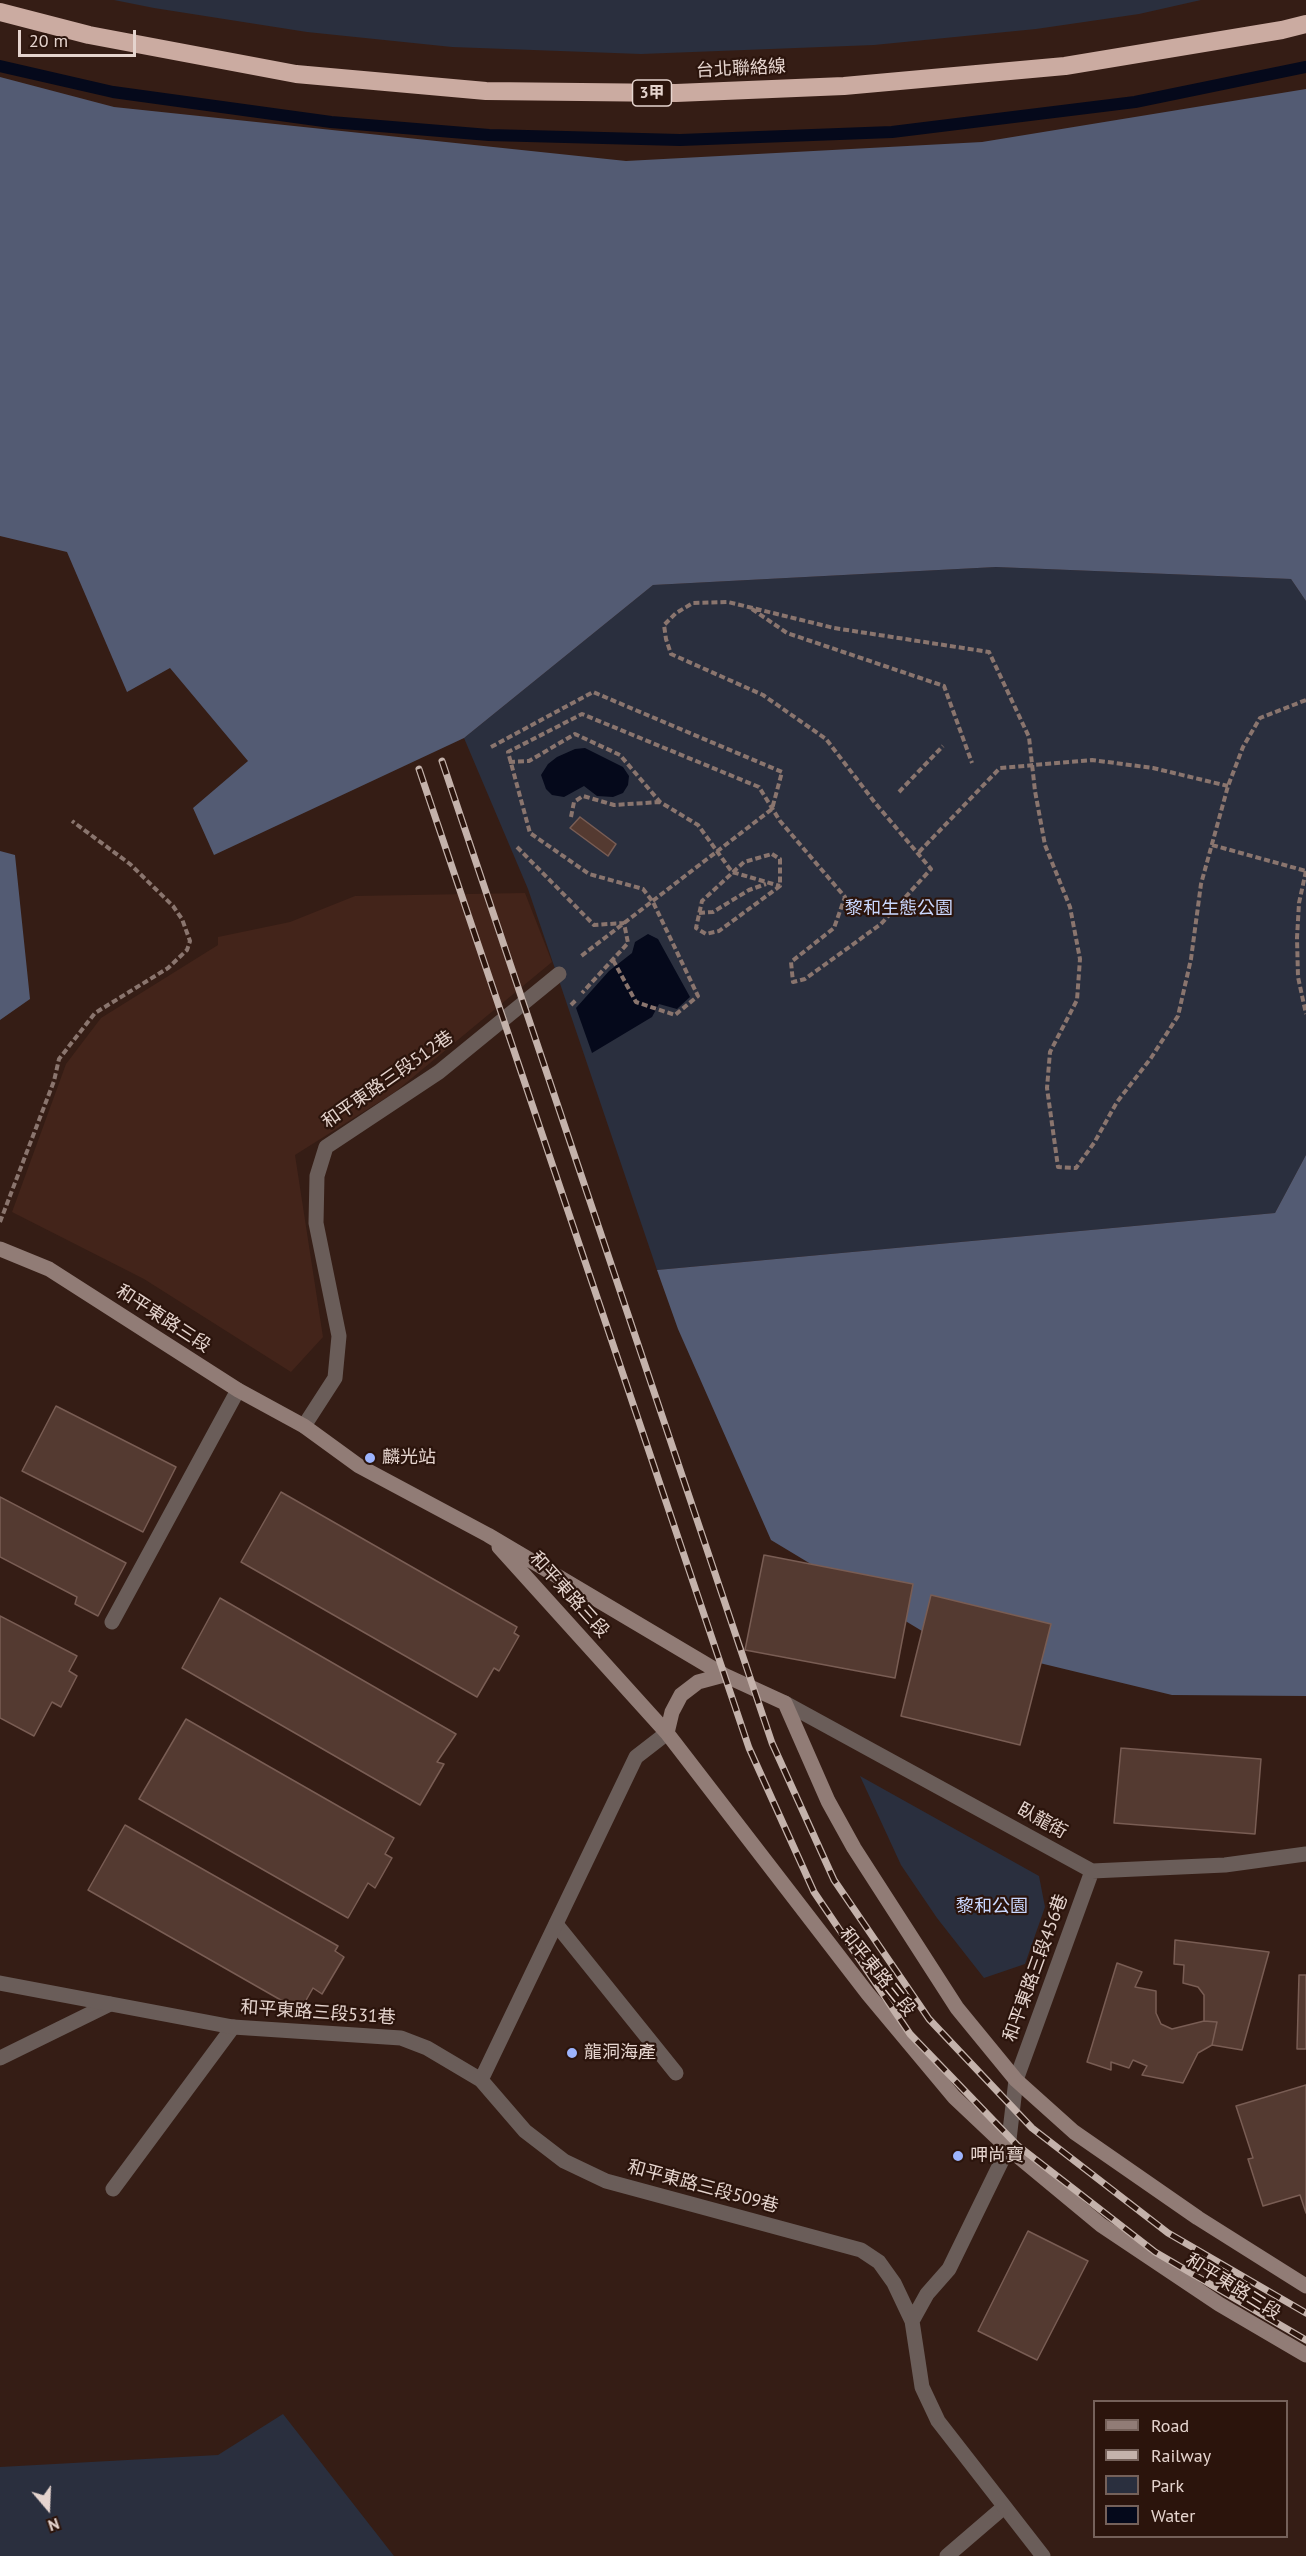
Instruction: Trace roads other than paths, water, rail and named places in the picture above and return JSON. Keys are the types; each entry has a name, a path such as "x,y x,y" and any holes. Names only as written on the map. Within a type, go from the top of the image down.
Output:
{"highway":[{"name":"台北聯絡線","path":"0,12 89,35 296,74 486,91 675,93 844,86 1065,66 1306,24"}],"main road":[{"name":"和平東路三段","path":"0,1249 49,1269 238,1390 304,1426 359,1466 488,1535 724,1675 784,1703"},
{"name":"和平東路三段","path":"488,1535 667,1733 868,1994 954,2097 1008,2148 1101,2225 1219,2304 1306,2355"},
{"path":"667,1733 672,1712 681,1695 699,1682 724,1675"},
{"path":"784,1703 828,1801 854,1848 957,2008 1016,2080 1074,2132 1198,2218 1306,2286"}],"street":[{"name":"和平東路三段512巷","path":"304,1426 335,1378 339,1336 316,1223 317,1176 326,1147 439,1072 559,974"},
{"path":"112,1622 238,1390"},
{"name":"臥龍街","path":"784,1703 1092,1871"},
{"path":"481,2080 636,1757 667,1733"},
{"path":"1092,1871 1225,1865 1306,1854"},
{"name":"和平東路三段456巷","path":"1008,2148 1016,2080 1092,1871"},
{"path":"556,1924 676,2073"},
{"name":"和平東路三段531巷","path":"0,1983 233,2027 401,2038 427,2048 481,2080"},
{"path":"0,2058 110,2004"},
{"path":"113,2189 233,2027"},
{"name":"和平東路三段509巷","path":"481,2080 525,2131 564,2161 606,2181 861,2250 879,2262 894,2283 912,2321 922,2386 938,2421 1043,2556"},
{"path":"912,2321 927,2294 949,2269 1008,2148"},
{"path":"946,2556 1004,2507"}],"water":[{"path":"585,748 623,767 629,776 628,785 623,793 613,797 597,796 584,786 564,797 552,795 546,789 541,775 548,764 575,749"},
{"path":"648,934 658,939 690,997 677,1009 659,1004 652,1017 592,1053 576,1008 609,971 632,953 635,942"}],"waterway":[{"path":"0,66 113,92 331,122 489,135 680,140 892,132 1135,102 1306,67"}],"railway":[{"path":"442,761 772,1743 834,1880 929,2019 1032,2128 1168,2233 1306,2313"},
{"path":"419,769 749,1748 814,1892 910,2034 1017,2145 1155,2252 1306,2340"}],"place":[{"name":"麟光站","path":"370,1458"},
{"name":"龍洞海產","path":"572,2053"},
{"name":"呷尚寶","path":"958,2156"}],"park label":[{"name":"黎和生態公園","path":"899,909"},
{"name":"黎和公園","path":"992,1907"}]}
